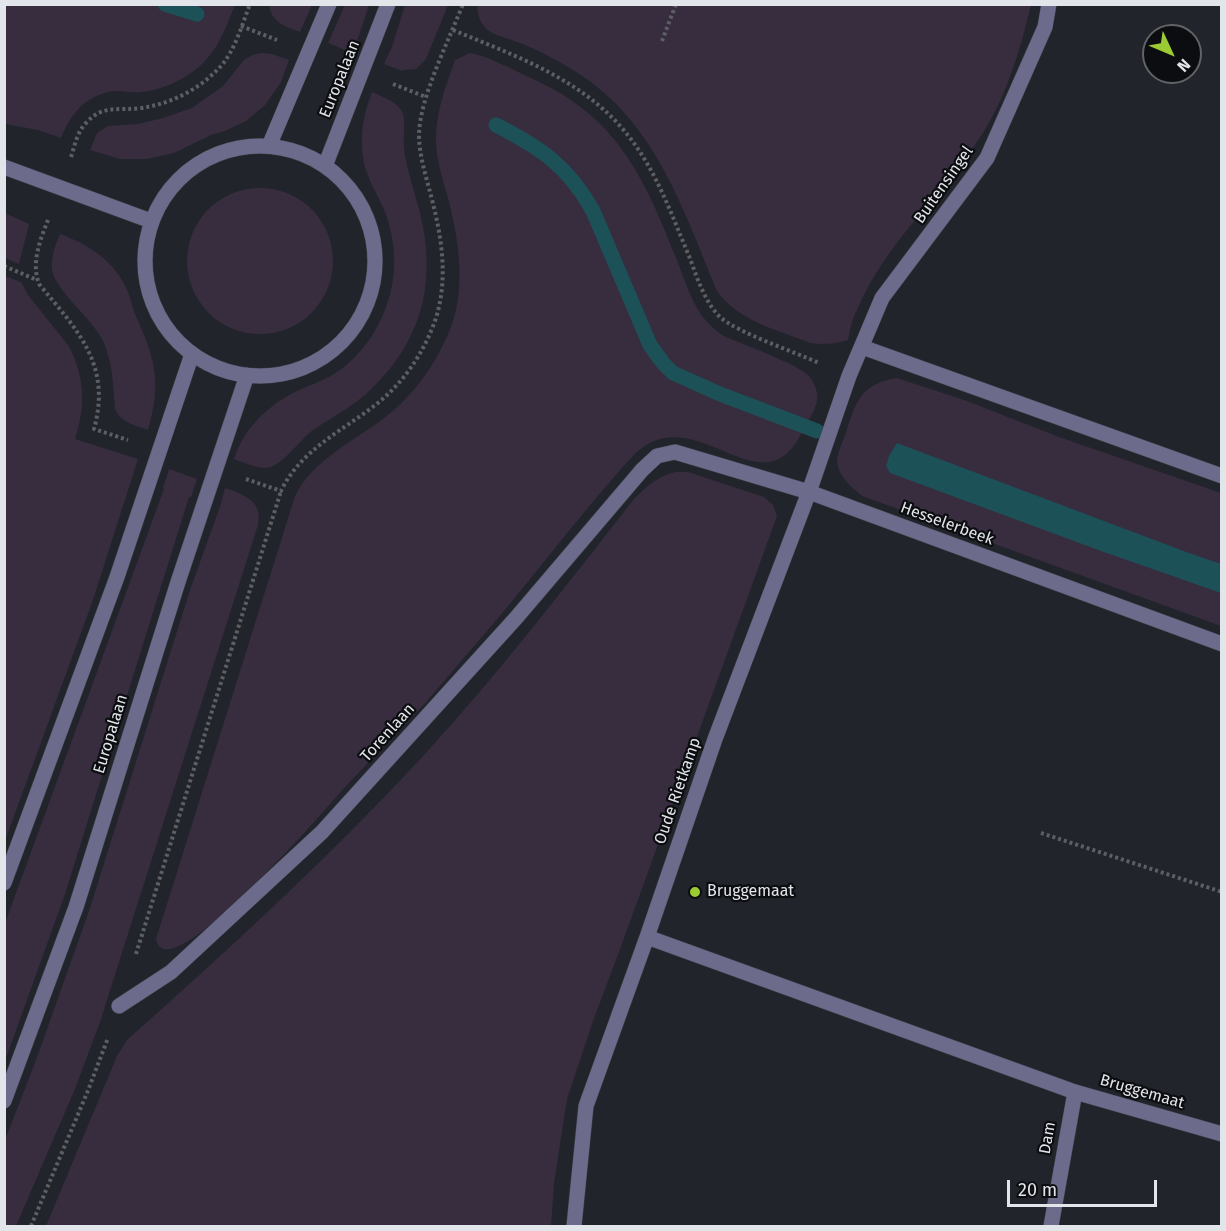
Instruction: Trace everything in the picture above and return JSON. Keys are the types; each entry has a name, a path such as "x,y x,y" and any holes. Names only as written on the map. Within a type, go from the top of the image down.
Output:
{"street":[{"path":"269,147 329,4"},
{"name":"Europalaan","path":"324,166 388,4"},
{"name":"Buitensingel","path":"849,376 882,298 987,158 1045,27 1049,4"},
{"path":"255,146 285,148 313,158 324,166 337,175 359,202 372,234 375,270 368,303 350,334 324,357 293,372 258,377 227,373 199,360 174,340 156,314 146,285 144,254 151,221 166,192 191,168 221,152 255,146"},
{"path":"4,167 151,221"},
{"path":"862,347 1221,476"},
{"path":"4,883 117,577 192,354"},
{"name":"Europalaan","path":"4,1101 76,907 247,375"},
{"name":"Oude Rietkamp","path":"574,1227 586,1106 715,739 809,492 849,376"},
{"name":"Hesselerbeek","path":"657,456 675,452 809,492 1221,644"},
{"name":"Torenlaan","path":"119,1006 171,972 322,832 516,618 642,470 657,456"},
{"name":"Bruggemaat","path":"647,937 1075,1092 1221,1134"},
{"name":"Dam","path":"1051,1227 1075,1092"}],"path":[{"path":"158,450 94,429 99,397 95,366 81,335 38,280 35,267 37,252 79,132 86,123 104,111 158,104 194,90 213,75 225,60 250,4"},
{"path":"31,1227 87,1093 119,1006 281,491 292,471 306,455 375,406 410,371 434,324 440,299 442,255 438,221 420,149 420,125 426,97 463,4"},
{"path":"662,41 676,4"},
{"path":"453,30 564,80 588,97 630,137 652,171 706,298 720,316 742,330 849,376"},
{"path":"4,266 38,280"},
{"path":"215,469 281,491"},
{"path":"1041,833 1221,892"}],"shaded area":[{"path":"269,4 312,5 300,32 276,20 270,11"},
{"path":"477,4 1031,5 1005,89 981,136 883,263 855,313 848,340 824,344 810,343 759,323 736,310 726,301 717,291 678,197 663,168 625,114 601,90 567,66 485,28 478,15"},
{"path":"4,5 235,5 215,49 197,69 170,85 150,91 117,91 89,100 75,113 61,138 38,130 5,124"},
{"path":"345,5 369,5 353,53 328,43"},
{"path":"405,5 448,5 426,59 416,69 402,71 384,64 392,47"},
{"path":"261,53 289,60 281,82 265,105 246,121 174,153 147,159 120,159 90,150 97,133 108,126 138,124 192,108 223,86 244,60"},
{"path":"470,53 502,64 563,95 587,112 608,132 640,177 665,230 689,292 706,321 724,336 803,371 813,381 816,388 816,405 801,434 784,455 766,462 745,459 701,442 677,437 653,441 630,459 427,701 285,853 229,909 200,933 172,949 161,948 156,939 295,496 312,472 323,462 395,410 433,364 452,324 459,293 459,261 452,213 440,171 436,133 441,101 455,60"},
{"path":"372,92 396,105 402,111 404,118 406,160 424,229 427,262 426,284 416,324 396,361 366,394 313,430 277,464 264,468 249,465 234,459 243,438 257,420 283,399 329,377 351,361 372,336 386,307 394,267 390,226 365,168 362,145 364,118"},
{"path":"260,188 288,193 312,209 328,233 333,261 328,289 312,313 288,329 260,334 232,329 208,313 192,289 187,261 192,233 208,209 232,193"},
{"path":"5,213 29,224 19,264 5,258"},
{"path":"60,234 81,243 109,263 123,281 128,292 152,357 155,398 148,430 129,423 118,414 115,409 111,366 103,341 54,277 52,260"},
{"path":"5,276 21,282 28,295 68,345 74,357 82,391 81,415 75,439 138,459 93,600 5,841"},
{"path":"897,378 1221,493 1221,626 862,496 840,472 837,462 839,452 852,413 861,397 874,385"},
{"path":"169,469 197,479 191,497 189,497 65,894 5,1061 5,923 164,489"},
{"path":"675,472 688,472 764,497 773,505 777,516 593,1021 567,1099 554,1183 551,1226 46,1226 117,1056 127,1040 279,901 389,793 505,661 634,499 653,482"},
{"path":"225,488 245,496 255,504 259,517 258,525 100,1022 75,1089 16,1226 5,1226 5,1140 89,911 191,587"}],"water":[{"path":"897,443 1221,564 1221,593 890,473 886,466"}],"waterway":[{"path":"165,4 197,14"},
{"path":"496,125 540,150 574,182 593,211 650,345 673,373 720,394 817,431"}],"place":[{"name":"Bruggemaat","path":"695,892"}]}
